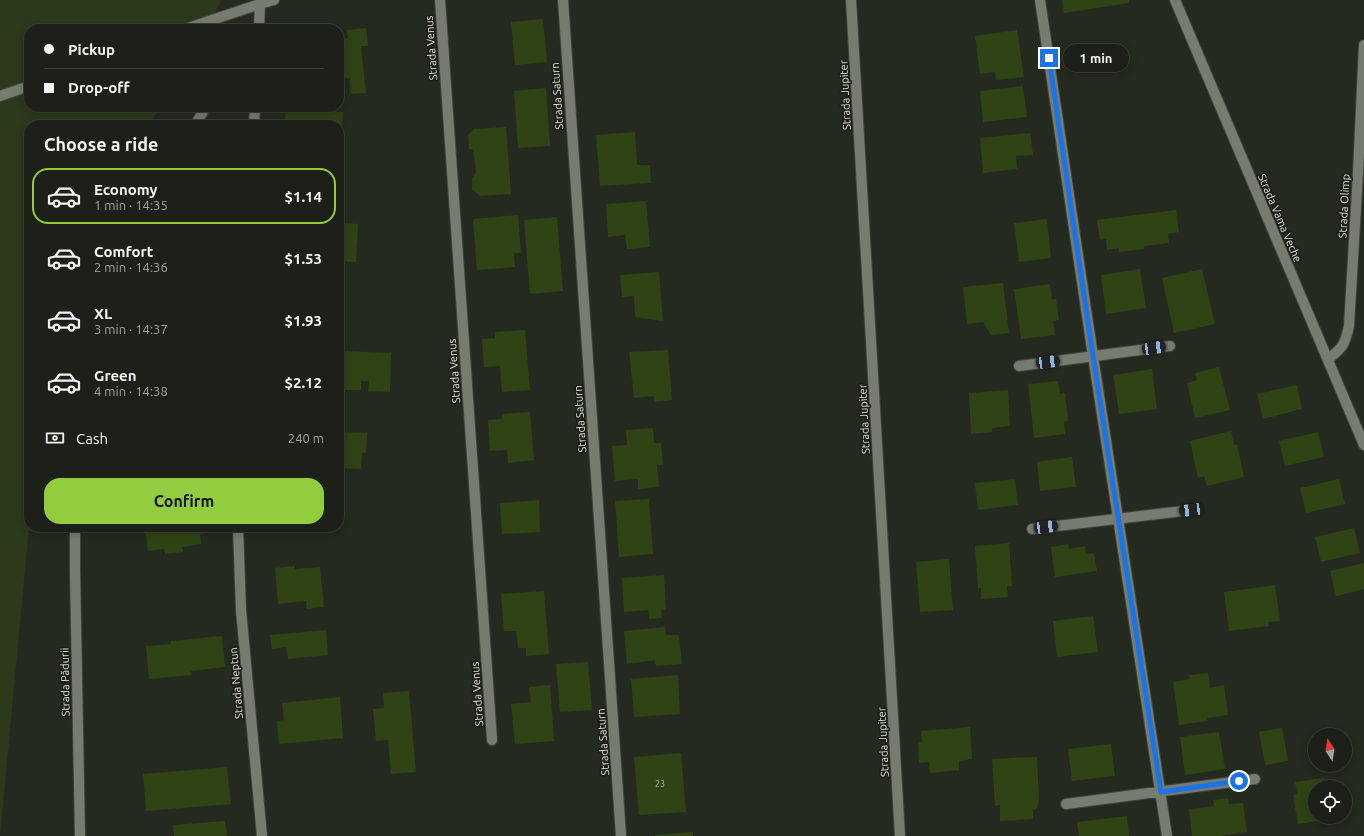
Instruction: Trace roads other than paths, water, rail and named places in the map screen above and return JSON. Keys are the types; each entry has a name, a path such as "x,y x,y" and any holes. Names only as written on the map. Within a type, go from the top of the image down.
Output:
{"street":[{"path":"200,24 274,0"},
{"name":"Strada Venus","path":"440,0 492,740"},
{"name":"Strada Saturn","path":"563,0 621,836"},
{"name":"Strada Jupiter","path":"851,0 900,836"},
{"path":"1040,0 1167,836"},
{"name":"Strada Vama Veche","path":"1174,0 1364,445"},
{"path":"258,24 260,4"},
{"name":"Strada Olimp","path":"1328,359 1337,352 1345,342 1349,326 1364,45"},
{"path":"0,96 24,88"},
{"path":"1019,366 1170,346"},
{"path":"1032,529 1191,510"},
{"name":"Strada Pădurii","path":"75,532 80,836"},
{"name":"Strada Neptun","path":"238,532 241,610 262,836"},
{"path":"1066,804 1255,779"}]}
